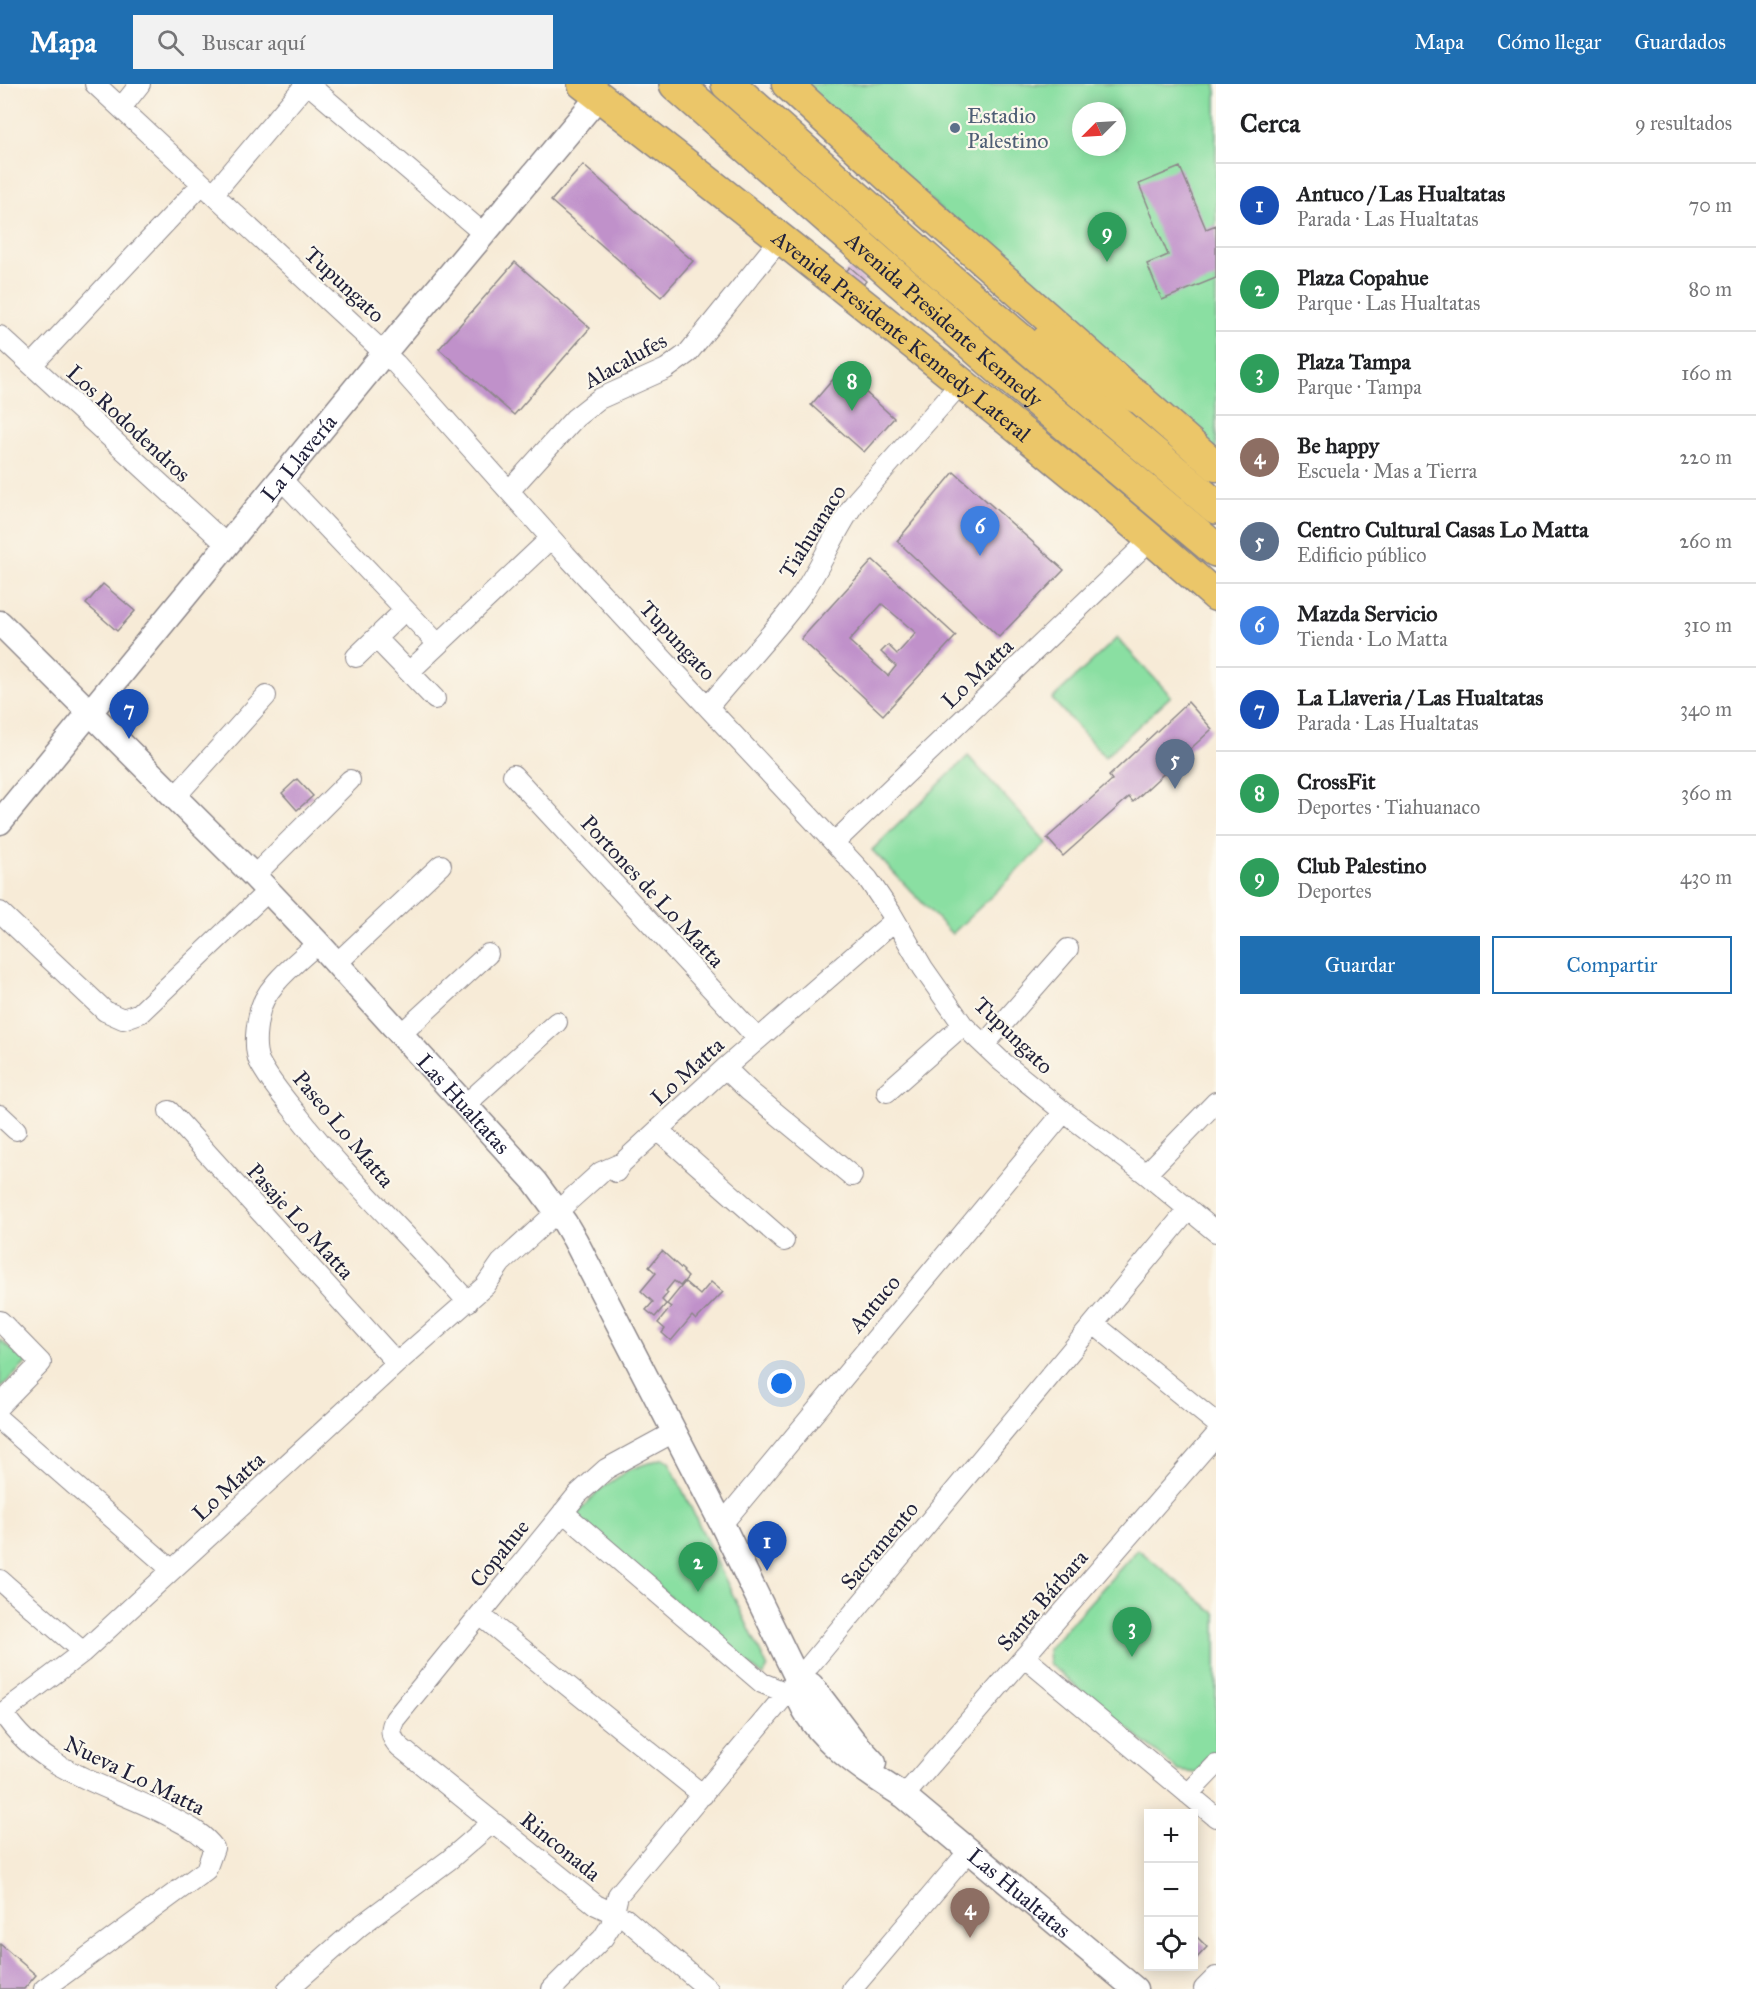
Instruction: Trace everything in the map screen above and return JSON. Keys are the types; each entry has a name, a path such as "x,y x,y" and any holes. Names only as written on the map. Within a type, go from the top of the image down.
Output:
{"highway":[{"name":"Avenida Presidente Kennedy","path":"676,84 1005,374 1216,550"},
{"name":"Avenida Presidente Kennedy","path":"728,84 945,276 1216,507"},
{"path":"945,276 1136,396"}],"main road":[{"path":"787,84 896,184 1216,466"},
{"name":"Avenida Presidente Kennedy Lateral","path":"591,90 781,238 961,383 1152,538 1216,596"}],"street":[{"name":"Tupungato","path":"95,84 385,352 551,538 868,879 923,968 963,1024 1001,1061 1146,1174 1216,1232"},
{"path":"121,108 140,84"},
{"path":"32,365 207,189 307,84 484,234"},
{"name":"La Llavería","path":"0,822 484,234 591,90"},
{"name":"Alacalufes","path":"509,491 575,418 599,399 666,369 687,353 781,238"},
{"name":"Los Rododendros","path":"0,336 227,545"},
{"name":"Tiahuanaco","path":"708,707 798,600 842,520 856,500 961,383"},
{"path":"281,479 438,644"},
{"path":"409,672 551,538"},
{"name":"Lo Matta","path":"835,842 1152,538"},
{"path":"356,657 405,610"},
{"name":"Las Hualtatas","path":"0,623 91,711 318,943 535,1182 561,1217 722,1524 792,1686"},
{"path":"376,638 435,699"},
{"path":"175,797 266,696"},
{"name":"Portones de Lo Matta","path":"513,775 758,1040"},
{"path":"0,912 105,1011 123,1019 140,1013 261,884 350,780"},
{"path":"337,963 441,865"},
{"name":"Lo Matta","path":"2,1714 83,1652 397,1363 468,1302 485,1286 501,1263 561,1217 601,1172 622,1163 725,1068 894,921"},
{"name":"Paseo Lo Matta","path":"318,943 269,990 262,1002 256,1049 260,1061 276,1088 323,1148 468,1302"},
{"path":"984,1045 1068,949"},
{"path":"401,1034 488,954"},
{"path":"465,1106 557,1022"},
{"path":"887,1092 963,1024"},
{"path":"725,1068 749,1091 852,1176"},
{"path":"1146,1174 1216,1102"},
{"name":"Pasaje Lo Matta","path":"169,1111 397,1363"},
{"name":"Antuco","path":"722,1524 1064,1112"},
{"path":"658,1130 784,1241"},
{"name":"Sacramento","path":"552,1989 603,1938 611,1925 618,1895 1188,1210"},
{"path":"0,1321 41,1363 0,1405"},
{"path":"1094,1324 1216,1423"},
{"path":"0,1420 172,1570"},
{"name":"Copahue","path":"391,1733 395,1719 586,1486 606,1469 674,1432"},
{"name":"Santa Bárbara","path":"904,1796 1216,1435"},
{"name":"Las Hualtatas","path":"563,1512 762,1683 811,1685 853,1740 904,1796 1126,1986"},
{"path":"0,1580 83,1652"},
{"path":"480,1615 703,1795"},
{"path":"1024,1657 1216,1817"},
{"name":"Nueva Lo Matta","path":"2,1714 18,1734 48,1760 155,1809 204,1835 214,1848 206,1870 44,1989"},
{"name":"Rinconada","path":"391,1733 399,1747 596,1905 626,1919 708,1989"},
{"path":"1188,1794 1216,1765"},
{"path":"288,1989 360,1926 449,1860 494,1822"},
{"path":"852,1989 969,1851"},
{"path":"1204,1989 1216,1977"}],"green space":[{"path":"802,84 1216,84 1216,459"},
{"path":"1117,638 1171,696 1105,757 1052,699"},
{"path":"968,756 1047,843 952,934 872,850"},
{"path":"0,1340 27,1362 0,1389"},
{"path":"663,1458 669,1462 768,1668 763,1676 575,1517 597,1492 628,1470"},
{"path":"1138,1549 1216,1614 1216,1751 1196,1773 1179,1771 1049,1664 1048,1649"}],"building":[{"path":"583,165 693,261 661,297 551,201"},
{"path":"1180,167 1206,229 1216,225 1216,278 1162,300 1147,264 1168,255 1139,184"},
{"path":"515,262 590,328 514,415 439,349"},
{"path":"850,267 866,281 859,290 842,276"},
{"path":"841,370 894,418 864,452 811,405"},
{"path":"954,472 1064,570 999,637 897,541"},
{"path":"873,560 956,636 883,715 801,639","holes":["882,604 916,633 897,654 888,645 881,652 896,666 888,676 849,641"]},
{"path":"103,584 135,611 117,631 86,604"},
{"path":"1188,702 1212,729 1133,802 1129,797 1063,856 1047,838 1112,780 1109,776"},
{"path":"297,779 313,796 297,810 282,793"},
{"path":"662,1251 688,1277 680,1286 674,1281 662,1300 666,1304 655,1317 646,1310 653,1302 641,1291 656,1273 649,1267"},
{"path":"685,1282 700,1295 711,1282 723,1292 696,1320 692,1316 671,1341 662,1333 665,1329 658,1323 671,1307 667,1304"},
{"path":"1198,1938 1207,1947 1198,1957"},
{"path":"0,1944 36,1975 24,1989 0,1989"}],"place":[{"name":"Estadio Palestino","path":"955,128"},
{"name":"Club Palestino","path":"1107,262"},
{"name":"CrossFit","path":"852,411"},
{"name":"Mazda Servicio","path":"980,556"},
{"name":"La Llaveria / Las Hualtatas","path":"129,739"},
{"name":"Centro Cultural Casas Lo Matta","path":"1175,789"},
{"name":"Antuco / Las Hualtatas","path":"767,1571"},
{"name":"Plaza Copahue","path":"698,1592"},
{"name":"Plaza Tampa","path":"1132,1657"},
{"name":"Be happy","path":"970,1938"}]}
